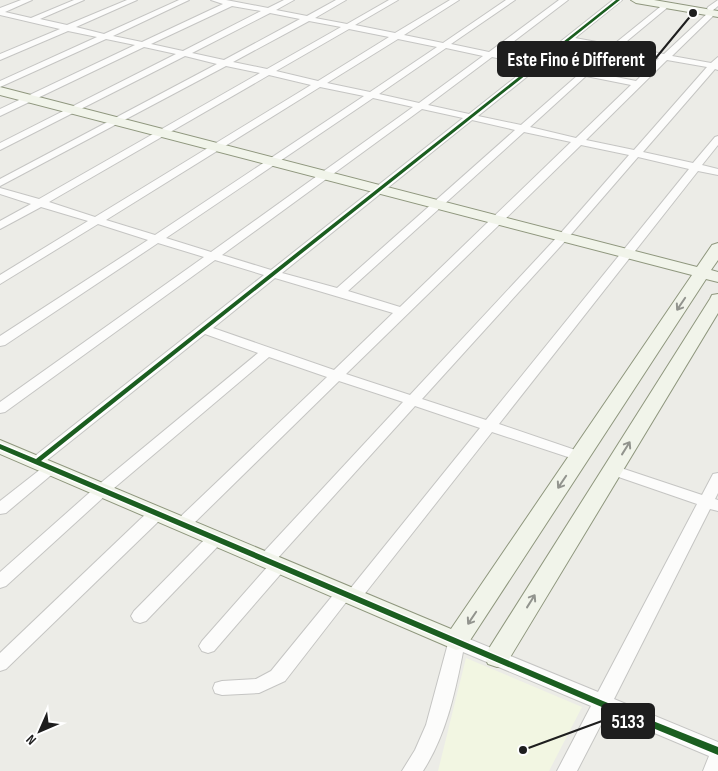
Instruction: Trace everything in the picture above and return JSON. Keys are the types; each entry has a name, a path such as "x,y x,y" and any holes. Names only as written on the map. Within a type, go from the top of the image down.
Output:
{"street":[{"path":"0,12 28,0"},
{"path":"32,20 80,0"},
{"path":"0,57 133,0"},
{"path":"0,84 185,0"},
{"path":"215,0 638,84"},
{"path":"0,147 290,0"},
{"path":"0,183 118,122 342,0"},
{"path":"0,226 394,0"},
{"path":"0,280 455,0"},
{"path":"0,342 273,162 370,94 511,0"},
{"path":"0,409 422,106 564,0"},
{"path":"0,509 43,465 203,329 618,0"},
{"path":"636,0 715,9"},
{"path":"339,292 666,2"},
{"path":"0,113 231,3"},
{"path":"183,524 715,9"},
{"path":"0,12 718,172"},
{"path":"569,39 716,64"},
{"path":"208,646 272,562 412,400 563,237 716,64"},
{"path":"0,91 710,275"},
{"path":"222,688 259,686 278,676 349,595 490,425 718,139"},
{"path":"0,191 403,312"},
{"path":"412,771 421,759 445,701 456,641 579,456 710,275 718,248"},
{"path":"497,657 718,299"},
{"path":"203,329 579,456"},
{"path":"0,582 102,490 267,352"},
{"path":"0,446 497,657 600,703 718,751"},
{"path":"612,470 712,504"},
{"path":"567,771 600,703 712,504 718,478"},
{"path":"0,664 157,513"},
{"path":"140,616 216,538"},
{"path":"713,771 718,759"}],"shaded area":[{"path":"466,658 582,707 549,771 438,771"}],"cycle path":[{"path":"36,462 618,0"},
{"path":"0,446 600,703 718,751"}],"place":[{"name":"Este Fino é Different","path":"693,13"},
{"name":"5133","path":"523,750"}]}
